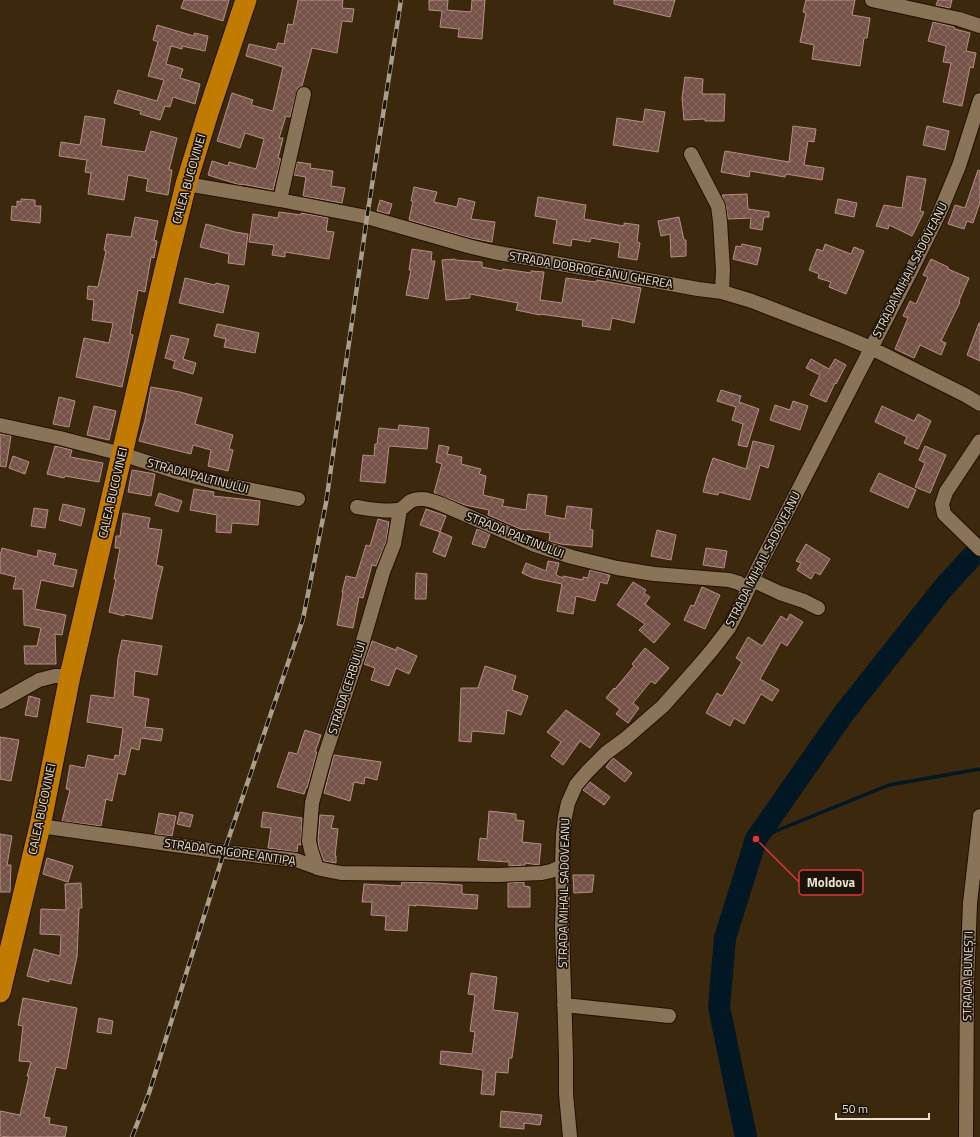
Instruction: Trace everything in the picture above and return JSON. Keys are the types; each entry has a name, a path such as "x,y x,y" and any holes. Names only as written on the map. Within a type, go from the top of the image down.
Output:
{"highway":[{"name":"CALEA BUCOVINEI","path":"0,992 40,826 70,676 150,331 186,184 246,0"}],"street":[{"path":"872,0 959,19 980,26"},
{"path":"280,200 304,94"},
{"name":"STRADA MIHAIL SADOVEANU","path":"570,1137 566,1094 562,926 562,866 565,816 568,802 576,785 587,772 606,753 625,739 663,706 729,628 750,584 915,264 942,207 959,166 980,100"},
{"path":"692,154 718,206 723,270 722,292"},
{"name":"STRADA DOBROGEANU GHEREA","path":"186,184 367,217 493,252 722,292 752,301 871,348 980,404"},
{"name":"STRADA PALTINULUI","path":"0,425 60,438 122,454 180,473 222,484 298,499"},
{"path":"980,441 946,492 942,504 944,514 980,549"},
{"name":"STRADA PALTINULUI","path":"400,510 412,501 426,499 441,504 535,545 572,557 617,568 654,574 730,580 750,584 804,600 818,608"},
{"path":"357,507 389,511 400,510"},
{"name":"STRADA CERBULUI","path":"317,868 309,840 312,803 325,755 362,644 383,572 394,544 400,510"},
{"path":"0,702 39,680 55,676 70,676"},
{"name":"STRADA BUNEȘTI","path":"966,1137 973,1064 967,983 970,903 980,816"},
{"name":"STRADA GRIGORE ANTIPA","path":"40,826 224,852 296,860 317,868 341,873 498,875 542,873 562,866"},
{"path":"564,1005 669,1016"}],"building":[{"path":"184,0 229,0 223,21 181,8"},
{"path":"298,0 343,0 342,8 354,9 352,22 342,21 337,53 312,48 302,86 298,88 290,117 286,116 279,138 283,138 278,158 281,159 273,190 237,184 208,175 212,161 228,166 229,162 256,169 264,139 245,133 240,148 217,141 232,93 253,100 251,105 273,111 283,67 246,56 249,44 276,50 278,43 284,44 288,24 293,25"},
{"path":"429,0 448,0 447,10 471,12 472,0 485,0 482,39 458,37 459,29 440,27 442,11 429,10"},
{"path":"614,0 675,0 670,17 614,4"},
{"path":"806,0 855,0 852,15 870,18 867,38 864,38 860,66 812,59 814,45 800,42 806,13 803,12"},
{"path":"938,0 952,0 950,8 936,5"},
{"path":"933,22 970,33 966,51 976,53 973,68 970,67 962,106 943,102 951,63 943,62 946,46 928,41"},
{"path":"157,25 194,36 194,33 208,36 205,51 182,46 182,49 171,46 166,64 183,69 180,78 200,84 195,104 173,97 170,107 165,106 160,120 140,114 141,111 114,103 118,90 157,101 164,80 148,76 158,42 153,40"},
{"path":"685,77 703,79 702,94 725,94 724,121 705,121 705,119 684,120 682,98"},
{"path":"645,109 665,112 658,152 613,145 617,118 643,122"},
{"path":"85,116 105,119 101,146 145,152 151,131 177,138 169,170 172,170 168,195 146,191 148,179 128,175 124,200 88,194 91,173 85,172 87,160 59,156 61,142 80,145"},
{"path":"793,126 816,129 814,142 808,141 804,165 824,168 822,180 786,174 785,177 750,171 749,177 721,172 725,151 789,162"},
{"path":"927,126 949,131 945,150 923,145"},
{"path":"297,162 311,164 310,168 333,171 331,186 345,188 342,203 303,196 306,177 294,175"},
{"path":"978,170 980,171 980,202 973,223 967,221 964,229 948,224 955,205 965,208"},
{"path":"907,176 926,179 920,211 924,212 912,236 889,225 888,229 876,226 884,205 902,208"},
{"path":"414,187 437,192 434,202 457,207 459,198 475,202 471,219 495,222 492,242 471,238 409,220"},
{"path":"747,194 748,209 769,212 769,217 764,217 762,230 750,228 751,218 728,219 726,205 722,195"},
{"path":"538,197 586,205 584,219 624,226 624,223 639,225 637,242 640,243 637,260 618,257 620,243 591,238 590,242 572,239 571,246 553,243 557,220 535,216"},
{"path":"21,199 35,200 35,206 41,206 40,223 11,220 12,206 17,207 17,201 21,202"},
{"path":"838,199 857,203 854,217 835,213"},
{"path":"380,200 392,204 389,214 377,211"},
{"path":"279,212 301,215 301,213 328,218 326,231 334,232 329,259 285,252 285,257 272,255 274,245 249,242 253,214 278,218"},
{"path":"135,217 158,221 154,240 157,241 154,258 151,257 145,292 138,290 130,334 133,335 122,387 76,377 84,338 109,343 113,323 92,320 94,300 87,299 88,286 98,287 106,251 104,250 107,234 131,237"},
{"path":"679,217 684,240 686,240 686,256 671,257 670,234 661,236 658,221"},
{"path":"206,224 248,234 244,265 228,263 229,254 200,247"},
{"path":"742,244 761,248 757,265 733,259 736,246 741,247"},
{"path":"825,244 851,254 854,247 864,251 846,294 829,287 831,282 818,278 819,274 809,270 817,249 823,251"},
{"path":"412,249 432,252 431,261 435,261 428,299 406,295 411,270 409,270"},
{"path":"455,259 482,262 482,267 502,271 503,269 531,273 531,271 544,272 540,300 562,303 566,278 596,282 597,280 641,288 634,323 612,318 610,330 582,326 583,320 540,315 516,310 518,303 470,294 470,298 446,300 442,260"},
{"path":"931,259 948,267 948,269 969,278 959,301 960,302 941,341 946,343 941,355 920,345 914,358 895,349 908,318 903,316 910,301 916,304 928,277 923,275"},
{"path":"185,278 215,285 216,283 229,286 223,313 179,303"},
{"path":"980,323 980,361 967,355"},
{"path":"217,324 259,333 255,353 224,347 226,339 214,336"},
{"path":"171,335 189,339 183,359 196,363 193,374 173,368 175,361 165,358"},
{"path":"811,359 829,369 835,359 846,365 826,402 810,395 820,375 806,368"},
{"path":"151,387 180,392 202,398 195,424 233,435 229,449 233,450 228,471 208,466 211,450 193,445 191,454 139,441 145,420"},
{"path":"721,390 741,396 739,402 759,409 747,447 738,445 743,424 732,420 736,407 717,401"},
{"path":"59,397 75,401 69,427 53,424"},
{"path":"793,401 808,406 800,430 770,420 775,405 790,410"},
{"path":"94,406 116,411 109,440 87,435"},
{"path":"882,406 914,421 918,414 931,421 918,449 904,443 907,437 875,422"},
{"path":"399,425 429,428 427,449 389,446 385,483 360,481 363,455 374,456 379,428 398,430"},
{"path":"0,434 11,436 6,467 0,466"},
{"path":"753,441 774,446 768,468 760,465 750,500 719,492 718,495 703,492 713,458 746,469"},
{"path":"439,445 449,447 447,454 462,457 461,464 481,469 479,474 486,476 483,495 504,500 502,506 526,510 528,494 547,496 545,515 565,519 567,506 592,509 590,529 593,530 592,547 561,544 549,541 550,533 520,529 488,515 489,510 465,505 434,493 442,464 436,462"},
{"path":"55,446 72,450 70,457 103,463 99,482 65,476 64,478 47,474"},
{"path":"925,446 946,455 930,493 915,487 925,463 919,460"},
{"path":"13,456 29,462 25,474 9,468"},
{"path":"132,470 155,474 151,496 128,492"},
{"path":"879,473 916,490 908,508 870,491"},
{"path":"194,489 214,492 213,496 260,501 258,525 232,523 231,533 216,532 217,515 190,510"},
{"path":"159,493 182,501 178,512 155,505"},
{"path":"63,504 85,509 81,526 59,520"},
{"path":"34,508 48,510 45,528 31,526"},
{"path":"426,509 446,516 440,532 420,525"},
{"path":"123,513 150,518 148,528 162,530 156,565 163,567 152,619 125,614 124,616 109,612 116,579 114,579 120,548 115,548 116,536 120,536"},
{"path":"378,519 389,522 386,542 376,566 372,565 363,598 359,597 353,628 337,625 346,576 356,578 366,545 370,546"},
{"path":"477,529 490,534 485,548 472,544"},
{"path":"657,530 676,535 671,560 651,556"},
{"path":"440,532 452,537 445,557 433,552"},
{"path":"806,544 830,559 820,575 815,572 811,579 797,570 801,563 796,561"},
{"path":"2,548 37,557 38,550 56,554 53,565 77,570 73,587 41,580 35,609 66,615 62,635 55,634 56,664 25,664 24,646 37,646 41,628 24,625 23,589 13,589 16,577 0,573 0,556"},
{"path":"706,548 727,551 724,568 703,565"},
{"path":"548,561 559,563 556,575 563,578 563,576 583,580 583,577 588,578 590,570 610,575 607,584 600,582 595,601 576,596 573,614 557,611 562,584 533,578 522,573 526,563 546,571"},
{"path":"416,573 427,574 426,599 415,599"},
{"path":"633,582 646,590 644,593 650,597 645,604 670,624 654,643 639,630 645,624 617,605"},
{"path":"702,587 720,595 705,629 684,620 691,605 694,606"},
{"path":"790,614 803,622 787,646 781,642 760,679 779,690 772,701 761,694 744,724 734,718 730,726 706,713 717,693 722,696 742,662 736,658 748,637 762,646 781,616 787,620"},
{"path":"122,640 162,646 157,675 135,671 133,696 149,699 145,727 163,729 161,741 141,738 139,750 131,748 125,775 118,773 112,801 106,799 101,826 62,821 70,790 66,789 70,765 85,768 88,755 114,760 115,755 119,756 123,728 87,722 91,695 114,698 118,658"},
{"path":"372,641 396,650 397,647 417,656 409,674 396,668 389,686 371,680 375,668 364,664"},
{"path":"645,648 669,668 655,684 651,681 633,703 639,708 628,723 616,714 620,709 606,698 634,666 632,664"},
{"path":"485,666 516,676 512,690 528,696 521,715 507,710 504,734 472,731 471,742 459,741 461,688 478,688"},
{"path":"29,696 40,699 37,717 25,715"},
{"path":"566,710 600,734 590,748 580,741 563,765 551,756 561,742 547,732"},
{"path":"305,730 321,735 315,752 317,752 307,788 304,794 277,787 289,752 297,754"},
{"path":"0,737 19,740 11,781 0,779"},
{"path":"334,755 381,762 377,780 365,777 364,784 354,782 350,801 324,793"},
{"path":"613,758 632,773 625,782 606,767"},
{"path":"590,782 610,797 604,805 583,790"},
{"path":"489,811 516,814 516,820 524,821 522,842 541,844 539,865 525,863 525,865 509,866 509,862 478,860 480,838 487,839"},
{"path":"180,812 193,815 190,827 177,824"},
{"path":"263,812 302,818 301,845 298,844 297,852 268,848 271,828 261,827"},
{"path":"159,813 176,816 172,836 155,834"},
{"path":"320,815 334,816 331,828 338,829 335,856 336,863 324,861 319,848 318,840"},
{"path":"0,834 12,836 7,865 11,865 10,892 0,892"},
{"path":"47,858 73,866 68,882 43,874"},
{"path":"573,875 594,875 592,892 574,893"},
{"path":"402,882 462,885 462,894 478,895 477,909 409,905 407,931 385,930 386,916 371,915 372,902 362,902 364,884 401,886"},
{"path":"524,882 524,886 530,887 530,907 508,907 508,883"},
{"path":"81,883 82,908 79,908 77,957 71,984 49,979 49,982 27,976 34,949 60,956 61,935 40,934 41,909 66,910 65,884"},
{"path":"471,973 497,977 493,1010 518,1013 512,1058 509,1058 508,1073 496,1072 494,1095 481,1094 483,1070 440,1064 441,1051 472,1054 475,1032 470,1031 475,995 468,994"},
{"path":"23,998 77,1008 66,1069 56,1067 44,1117 50,1118 49,1124 67,1127 65,1137 0,1136 0,1111 20,1115 29,1076 27,1076 31,1062 19,1061 23,1026 18,1025"},
{"path":"99,1018 113,1021 111,1034 97,1032"},
{"path":"501,1111 542,1115 540,1125 524,1123 524,1129 500,1127"}],"waterway":[{"path":"746,1137 719,1007 725,938 756,839 844,713 944,587 980,548"},
{"path":"756,839 889,785 980,769"}],"railway":[{"path":"132,1137 149,1093 224,852 303,619 326,503 367,217 401,0"}],"place":[{"name":"Moldova","path":"756,839"}]}
